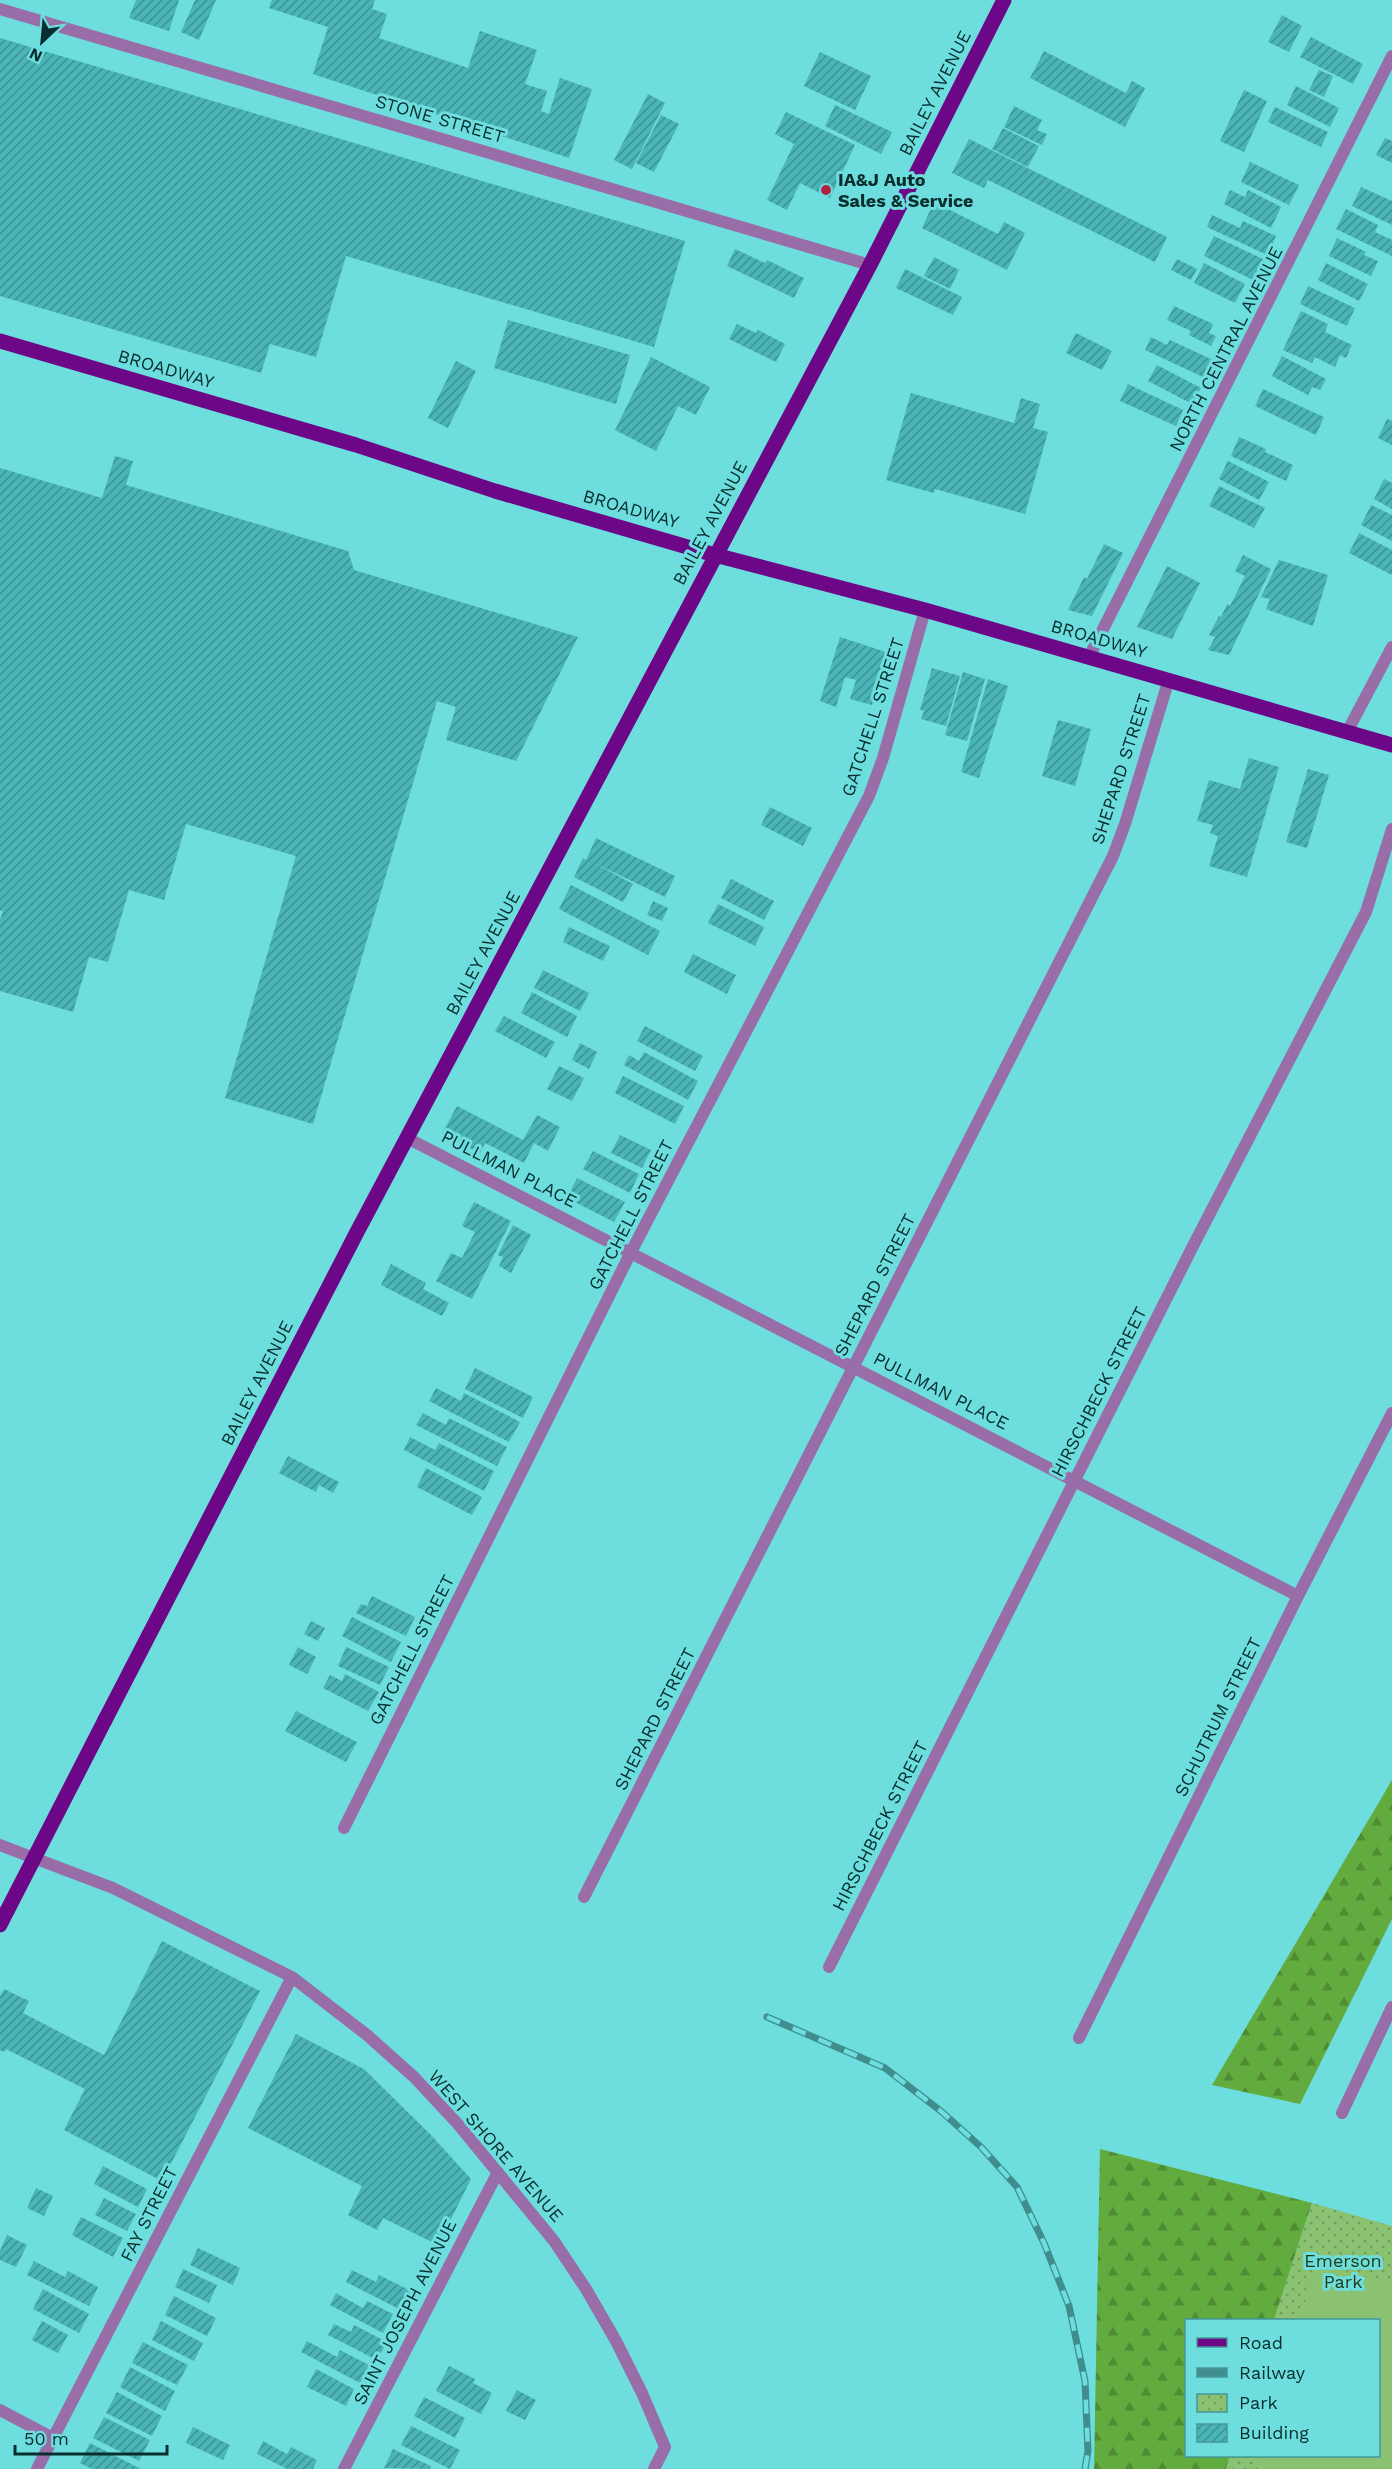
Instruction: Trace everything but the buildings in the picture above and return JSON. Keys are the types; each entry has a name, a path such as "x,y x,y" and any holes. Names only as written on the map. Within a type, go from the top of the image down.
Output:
{"main road":[{"name":"BAILEY AVENUE","path":"0,1925 407,1138 870,265 1004,0"},
{"name":"BROADWAY","path":"0,341 356,445 495,491 715,555 926,610 1392,745"}],"street":[{"name":"STONE STREET","path":"0,9 870,265"},
{"name":"NORTH CENTRAL AVENUE","path":"1089,657 1392,56"},
{"name":"GATCHELL STREET","path":"344,1828 631,1252 869,796 883,758 926,610"},
{"path":"1347,732 1392,647"},
{"name":"SHEPARD STREET","path":"584,1897 1113,856 1169,679"},
{"name":"HIRSCHBECK STREET","path":"829,1967 1366,912 1392,829"},
{"name":"PULLMAN PLACE","path":"407,1138 1298,1596"},
{"name":"SCHUTRUM STREET","path":"1079,2038 1298,1596 1392,1413"},
{"name":"WEST SHORE AVENUE","path":"0,1845 113,1888 292,1977 367,2035 414,2077 457,2123 554,2241 586,2289 616,2340 665,2447 654,2469"},
{"name":"FAY STREET","path":"37,2469 292,1977"},
{"path":"1342,2113 1392,2007"},
{"name":"SAINT JOSEPH AVENUE","path":"345,2469 498,2172"},
{"path":"0,2410 53,2438"}],"green space":[{"path":"1392,1780 1392,1919 1300,2104 1212,2085"},
{"path":"1100,2149 1312,2203 1274,2319 1185,2319 1185,2457 1230,2457 1226,2469 1094,2469"},
{"name":"Emerson Park","path":"1312,2203 1392,2226 1392,2469 1226,2469 1230,2457 1380,2457 1380,2319 1274,2319"},
{"path":"1316,2263 1392,2284 1392,2469 1258,2469 1262,2457 1380,2457 1380,2319 1300,2319"}],"railway":[{"path":"767,2017 885,2068 942,2112 981,2147 1017,2187 1044,2243 1069,2306 1085,2381 1088,2451 1085,2469"}],"place":[{"name":"IA&J Auto Sales & Service","path":"826,190"}]}
